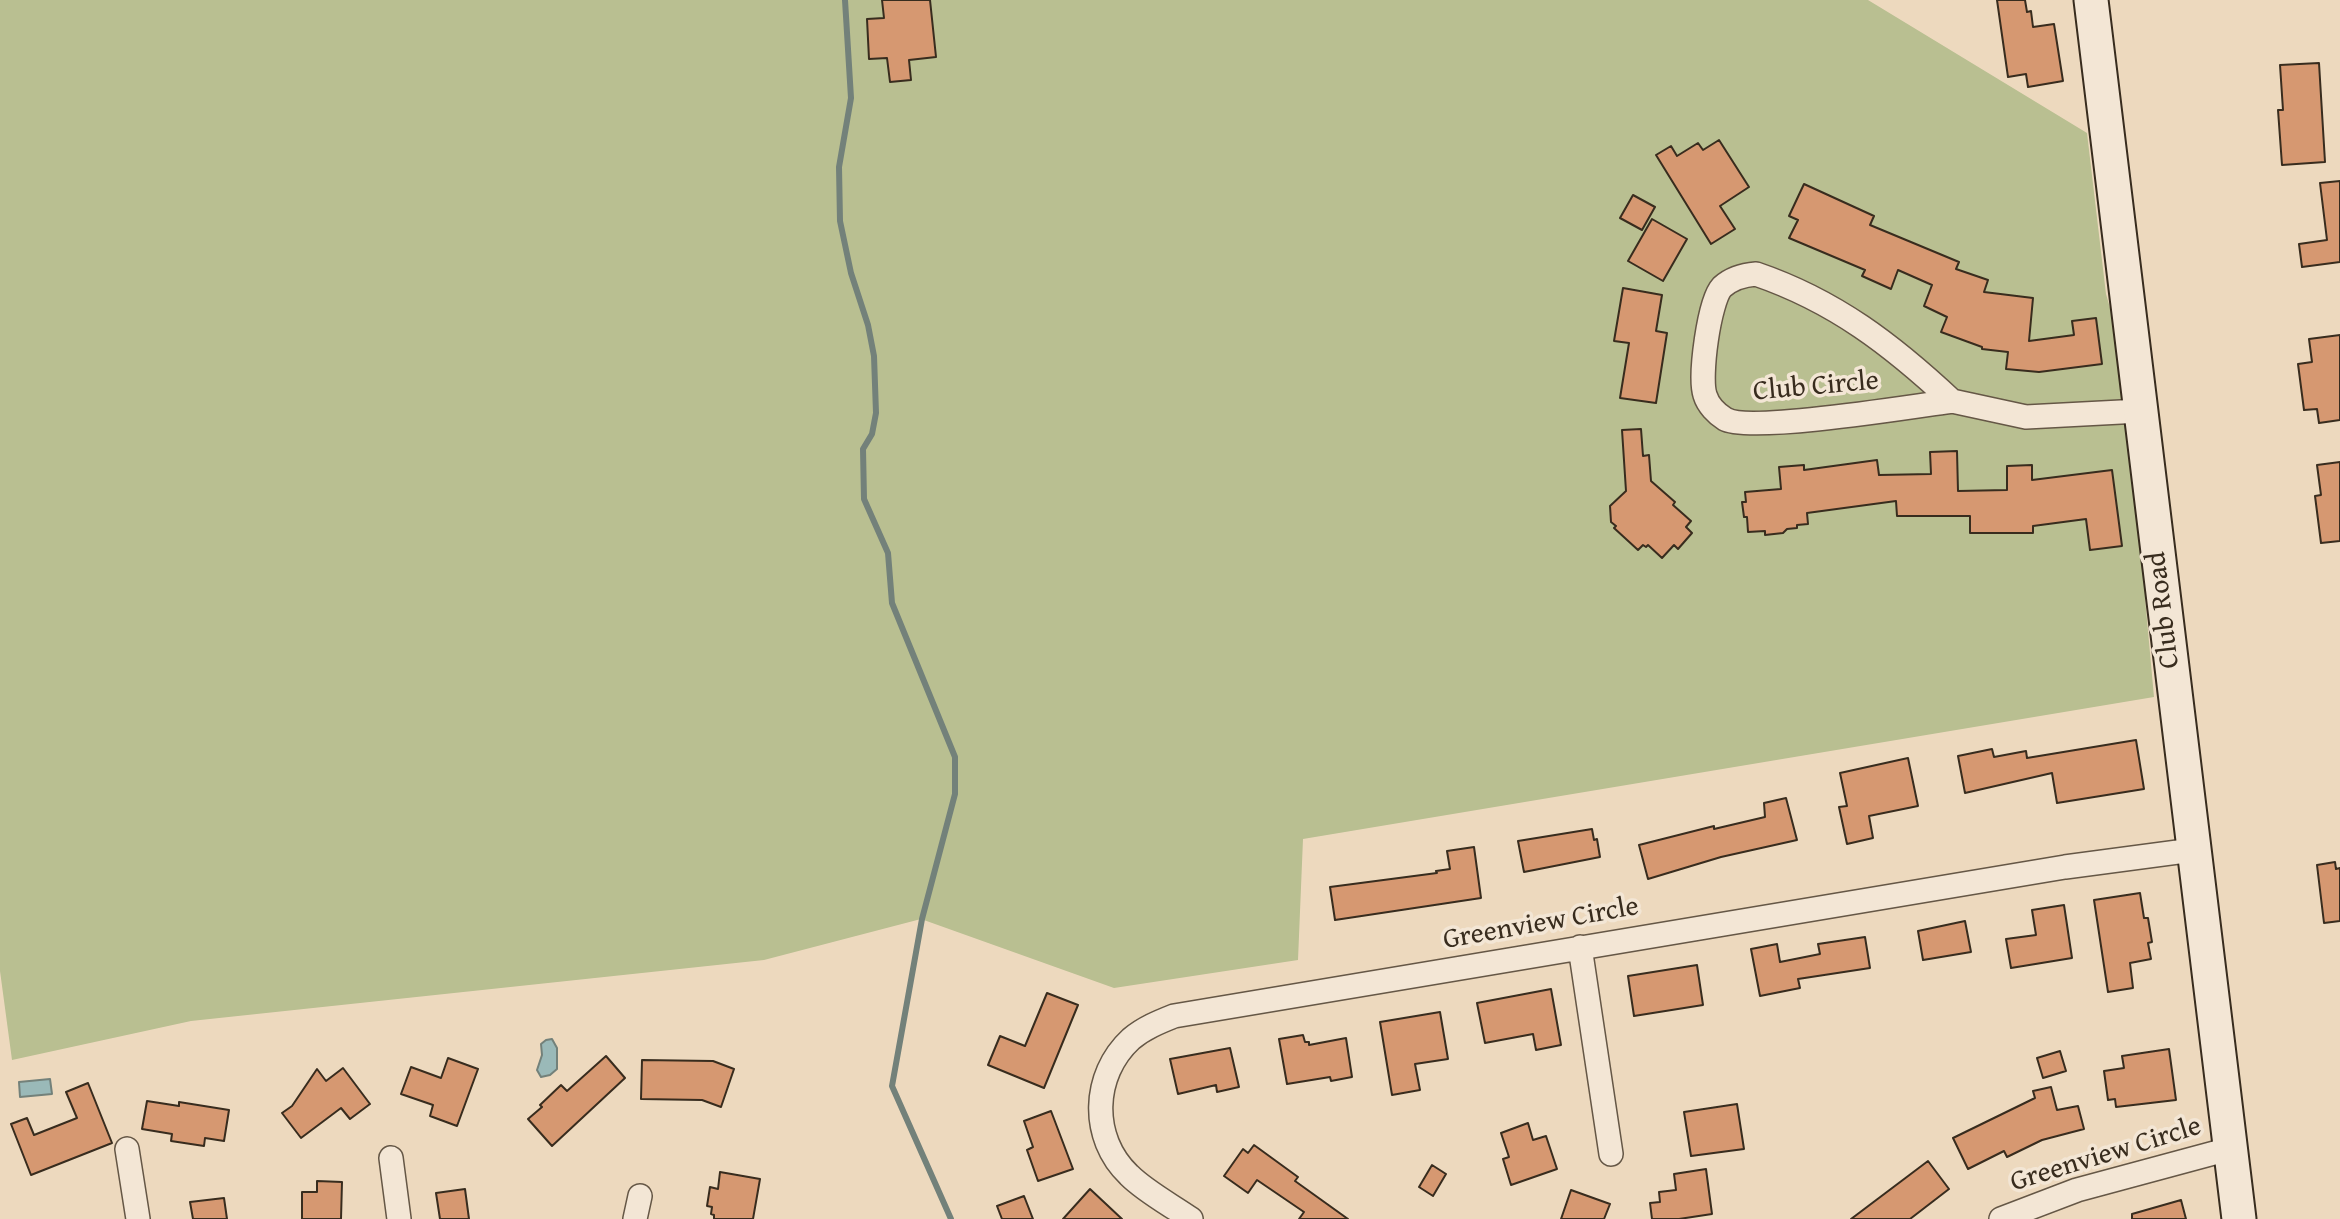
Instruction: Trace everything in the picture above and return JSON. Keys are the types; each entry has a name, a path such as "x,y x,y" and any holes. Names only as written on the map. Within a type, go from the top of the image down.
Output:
{"street":[{"name":"Club Road","path":"2091,0 2239,1219"},
{"name":"Club Circle","path":"1952,401 1917,369 1853,319 1829,304 1756,274 1744,275 1723,287 1715,298 1711,311 1703,383 1712,408 1738,424 1790,421 1952,401 2026,416 2054,417 2140,411"},
{"name":"Greenview Circle","path":"1191,1219 1129,1175 1115,1158 1101,1122 1100,1099 1105,1076 1116,1056 1149,1026 1174,1016 2052,870 2193,850"},
{"path":"1580,947 1611,1154"},
{"path":"127,1149 138,1219"},
{"name":"Greenview Circle","path":"2001,1219 2077,1190 2229,1149"},
{"path":"391,1158 399,1219"},
{"path":"635,1219 640,1196"}],"green space":[{"path":"0,0 1868,0 2087,133 2106,294 2140,411 2160,575 2145,598 2154,697 1303,839 1298,960 1114,988 921,919 764,960 191,1021 12,1060 0,971"}],"water":[{"path":"552,1039 557,1048 557,1069 550,1075 541,1077 537,1070 542,1055 541,1044"},
{"path":"50,1079 52,1094 20,1097 19,1082"}],"building":[{"path":"882,0 930,0 936,57 909,60 911,80 890,82 887,58 869,59 867,19 884,18"},
{"path":"1997,0 2025,0 2027,12 2031,11 2033,27 2054,24 2063,81 2028,87 2026,74 2008,77"},
{"path":"2319,63 2325,162 2282,165 2278,110 2283,110 2280,65"},
{"path":"1719,140 1749,187 1720,206 1735,229 1711,244 1656,155 1671,146 1677,156 1698,143 1703,150"},
{"path":"2340,181 2340,262 2302,267 2299,244 2327,240 2320,183"},
{"path":"1804,184 1874,216 1870,225 1959,262 1956,269 1988,280 1984,292 2033,298 2029,341 2074,335 2072,321 2096,318 2102,364 2039,372 2006,369 2008,352 1982,349 1941,332 1947,317 1924,306 1932,285 1898,270 1891,289 1862,276 1865,270 1789,238 1798,220 1789,216"},
{"path":"1633,195 1655,207 1642,230 1620,218"},
{"path":"1652,219 1687,239 1663,281 1628,261"},
{"path":"1623,288 1662,295 1656,331 1667,333 1656,403 1620,398 1629,343 1614,341"},
{"path":"2340,335 2340,420 2319,423 2317,409 2304,410 2298,364 2312,362 2309,339"},
{"path":"1641,429 1643,456 1649,455 1651,481 1675,502 1673,505 1691,521 1686,527 1692,533 1678,549 1674,545 1662,558 1648,545 1643,545 1638,550 1611,522 1610,506 1626,491 1622,430"},
{"path":"1957,451 1958,491 2007,490 2007,466 2032,465 2032,480 2112,470 2122,546 2090,550 2086,519 2033,526 2033,533 1970,533 1970,516 1897,516 1896,501 1807,513 1808,524 1797,525 1797,528 1787,529 1783,533 1765,535 1765,531 1748,532 1742,502 1746,502 1745,492 1781,489 1779,467 1804,465 1804,470 1877,460 1879,475 1931,474 1930,452"},
{"path":"2340,462 2340,541 2321,543 2315,496 2321,495 2317,465"},
{"path":"2136,740 2144,789 2057,803 2052,773 1965,793 1958,756 1992,749 1994,757 2026,751 2027,758"},
{"path":"1908,758 1918,806 1869,816 1873,838 1847,844 1839,807 1847,806 1840,773"},
{"path":"1786,798 1797,840 1721,857 1648,879 1639,845 1714,826 1714,829 1765,817 1764,803"},
{"path":"1592,829 1600,857 1524,872 1518,841"},
{"path":"1474,847 1481,898 1335,920 1330,887 1437,873 1436,871 1450,869 1447,851"},
{"path":"2335,862 2336,869 2340,868 2340,921 2324,923 2317,865"},
{"path":"2140,893 2152,942 2148,943 2151,959 2130,963 2133,988 2108,992 2094,900"},
{"path":"2064,905 2072,958 2011,968 2006,939 2036,935 2032,910"},
{"path":"1965,921 1971,952 1923,960 1918,931"},
{"path":"1865,937 1870,968 1798,979 1800,988 1760,996 1751,949 1777,944 1780,962 1820,954 1818,944"},
{"path":"1697,965 1703,1005 1634,1016 1628,976"},
{"path":"1551,989 1561,1045 1536,1050 1533,1034 1485,1043 1477,1003"},
{"path":"1047,993 1078,1005 1044,1088 988,1065 1000,1036 1025,1046"},
{"path":"1440,1012 1448,1059 1415,1064 1420,1090 1392,1095 1380,1022"},
{"path":"1303,1035 1309,1045 1346,1038 1352,1077 1331,1081 1330,1077 1287,1084 1279,1039"},
{"path":"1230,1048 1239,1087 1217,1092 1216,1085 1178,1094 1170,1059"},
{"path":"2169,1049 2176,1100 2116,1107 2115,1099 2108,1100 2104,1071 2124,1068 2122,1056"},
{"path":"2060,1051 2066,1071 2043,1078 2037,1058"},
{"path":"606,1056 625,1078 552,1146 528,1119 561,1085 567,1091"},
{"path":"448,1058 478,1069 457,1126 430,1116 433,1105 401,1094 411,1067 441,1078"},
{"path":"642,1060 713,1061 734,1069 721,1107 702,1100 641,1099"},
{"path":"343,1068 370,1104 350,1119 341,1108 301,1138 282,1113 292,1106 317,1069 326,1081"},
{"path":"88,1083 112,1143 31,1175 11,1124 27,1118 34,1135 77,1118 66,1092"},
{"path":"2051,1087 2057,1110 2078,1106 2084,1129 2042,1140 2007,1157 2004,1151 1968,1169 1953,1138 2035,1098 2033,1091"},
{"path":"147,1101 179,1106 179,1102 229,1110 224,1141 205,1138 204,1146 171,1141 172,1134 142,1129"},
{"path":"1737,1104 1744,1149 1691,1156 1684,1112"},
{"path":"1051,1111 1073,1169 1038,1181 1027,1150 1033,1147 1024,1121"},
{"path":"1528,1123 1533,1140 1546,1136 1557,1169 1511,1185 1503,1159 1509,1157 1501,1133"},
{"path":"1254,1145 1298,1177 1295,1181 1348,1219 1299,1219 1304,1212 1257,1180 1248,1193 1224,1176 1243,1149 1248,1153"},
{"path":"1928,1161 1949,1189 1910,1219 1851,1219"},
{"path":"1432,1165 1446,1174 1433,1196 1419,1187"},
{"path":"1706,1169 1712,1214 1679,1219 1652,1219 1650,1203 1660,1202 1659,1192 1676,1190 1674,1174"},
{"path":"720,1172 760,1179 753,1219 714,1219 711,1214 712,1207 707,1206 710,1187 718,1189"},
{"path":"317,1181 342,1182 341,1219 302,1219 302,1192 317,1192"},
{"path":"465,1189 469,1219 440,1219 436,1193"},
{"path":"1090,1189 1122,1219 1063,1219"},
{"path":"1571,1190 1610,1204 1604,1219 1561,1219"},
{"path":"1024,1196 1033,1219 1002,1219 997,1206"},
{"path":"224,1198 227,1219 193,1219 190,1202"},
{"path":"2181,1200 2186,1219 2132,1219 2132,1214"}],"waterway":[{"path":"845,0 851,98 839,167 840,221 874,356 876,413 872,434 863,449 864,499 888,553 892,603 955,757 955,794 922,919 892,1086 951,1219"}]}
